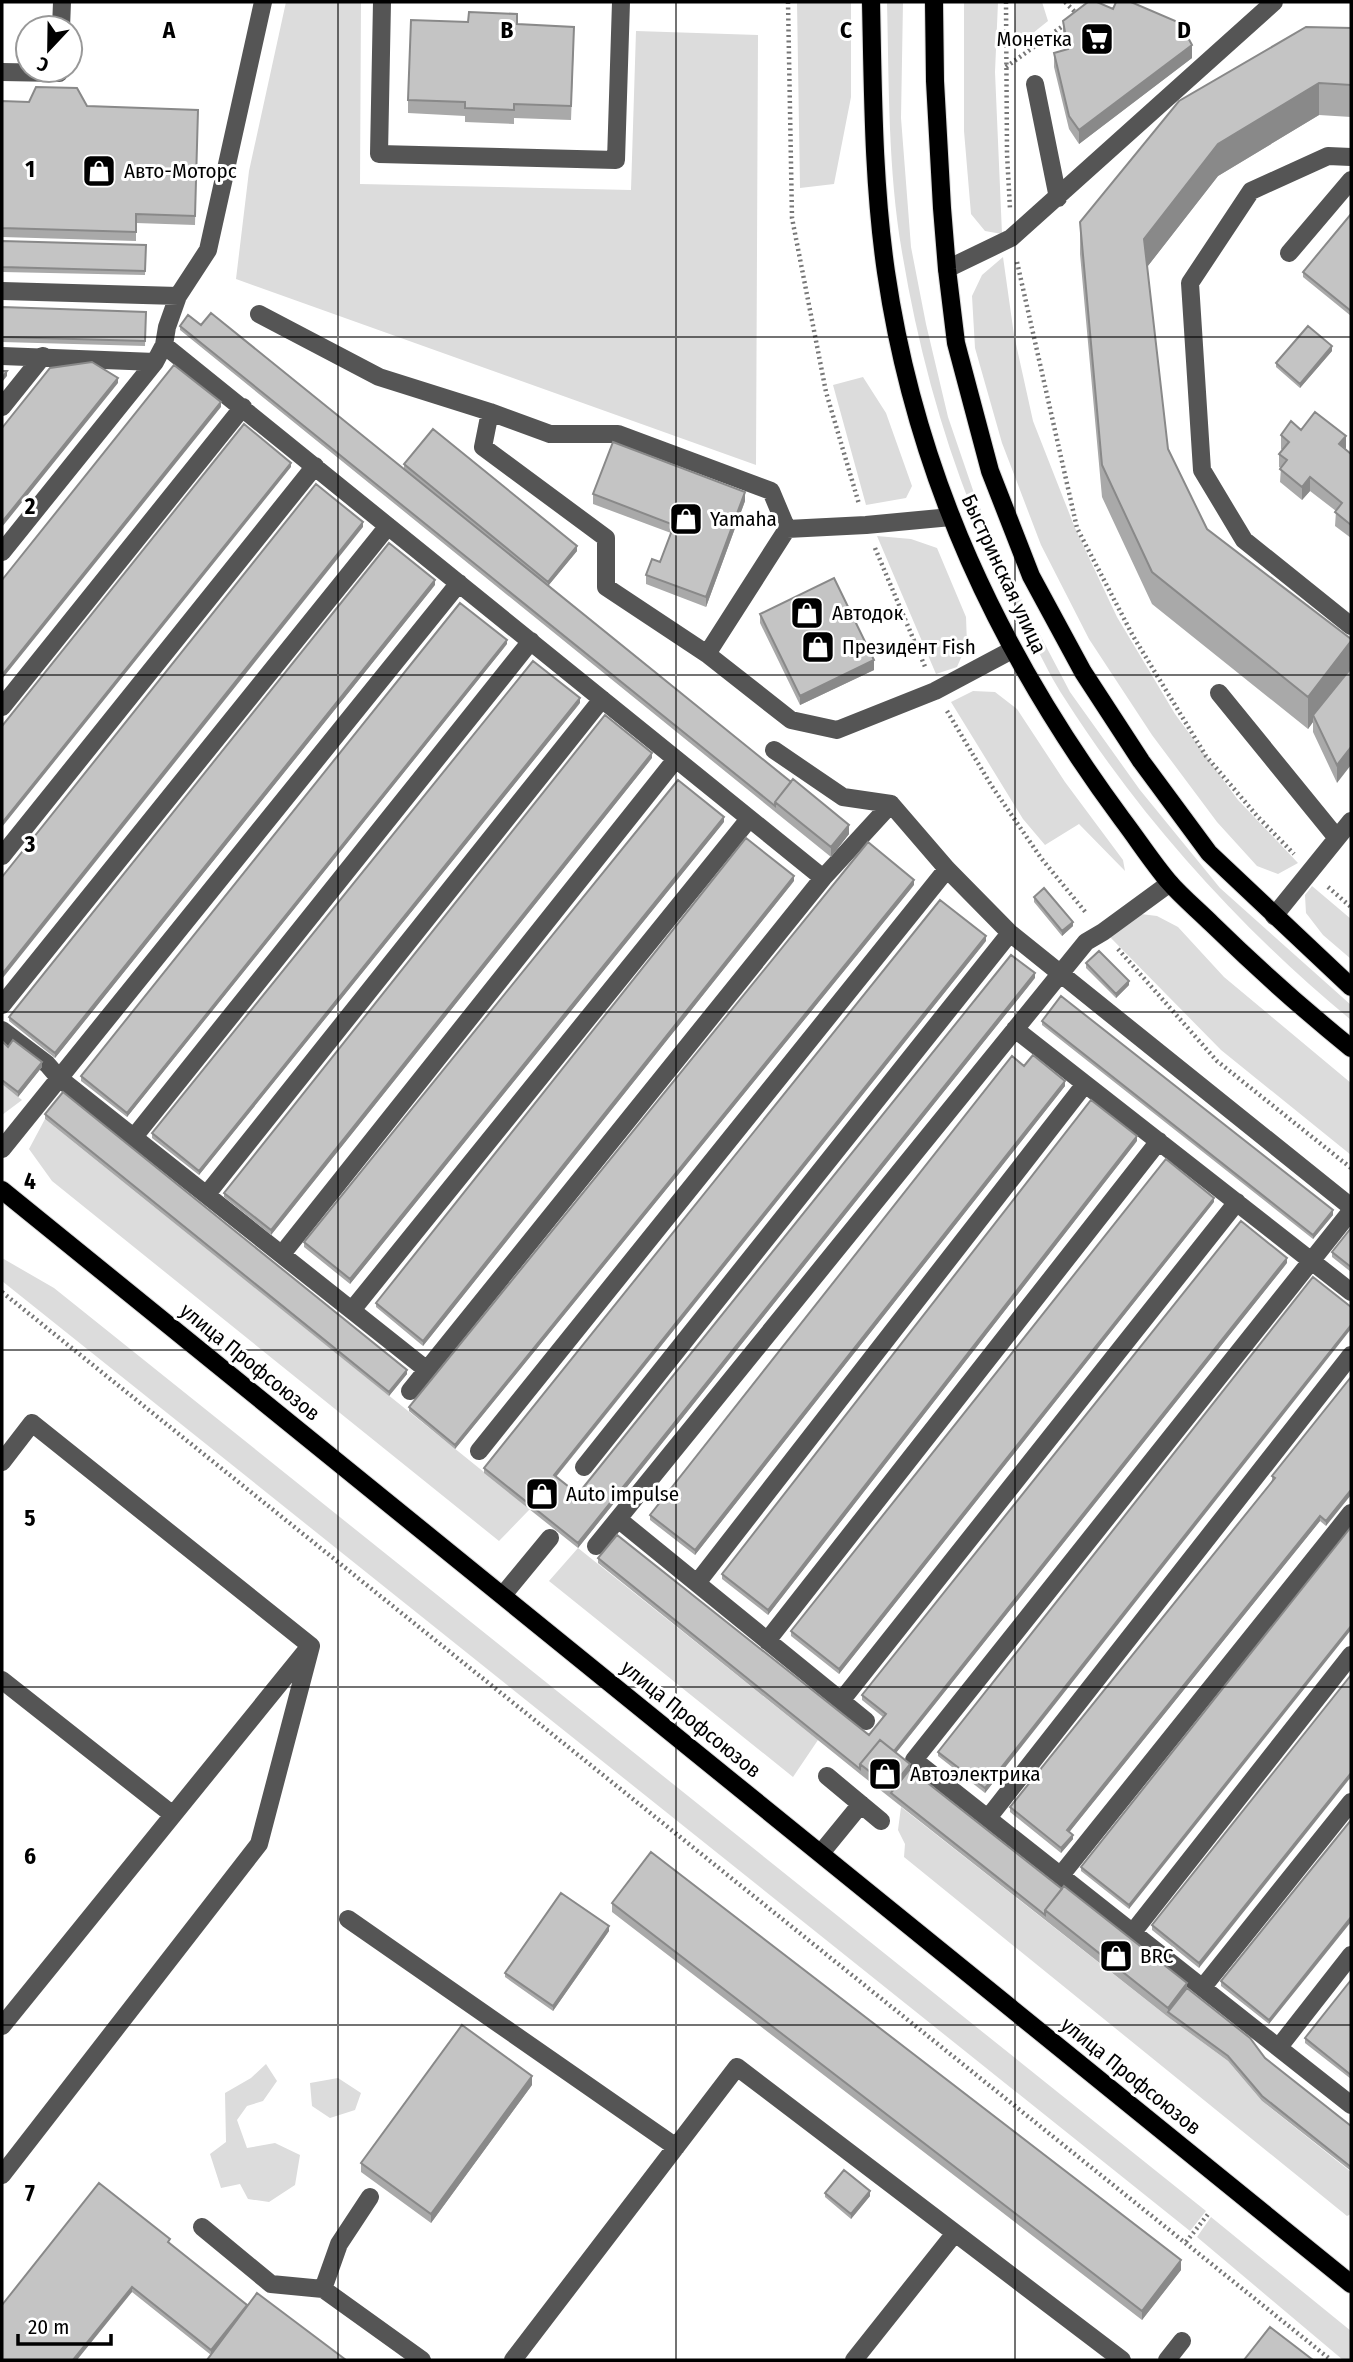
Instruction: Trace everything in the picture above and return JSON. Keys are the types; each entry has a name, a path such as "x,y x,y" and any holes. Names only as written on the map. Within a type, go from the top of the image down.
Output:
{"main road":[{"name":"Быстринская улица","path":"871,2 876,188 886,274 904,365 923,440 951,517 1012,650 1037,694 1094,781 1170,883 1237,948 1351,1048"},
{"name":"Быстринская улица","path":"934,2 935,81 947,269 956,343 990,471 1031,576 1083,672 1141,761 1209,853 1351,987"},
{"name":"улица Профсоюзов","path":"2,1190 1351,2284"}],"lane":[{"path":"2,552 155,362 164,345 178,296 208,250 263,2"},
{"path":"382,2 379,154 616,160 621,2"},
{"path":"947,269 1011,238 1274,2"},
{"path":"1035,84 1058,198"},
{"path":"1351,157 1328,156 1251,191 1190,283 1202,470 1244,540 1351,626"},
{"path":"1289,253 1351,180"},
{"path":"2,291 178,296"},
{"path":"259,314 379,377 550,434 618,435 771,491 787,529"},
{"path":"164,345 822,878"},
{"path":"2,356 155,362"},
{"path":"2,407 43,356"},
{"path":"2,707 243,407"},
{"path":"490,412 483,447 607,538 606,587 707,654 791,720 837,730 934,691 1012,650"},
{"path":"2,856 316,466"},
{"path":"787,529 951,517"},
{"path":"2,1005 388,526"},
{"path":"707,654 787,529"},
{"path":"2,1149 460,583"},
{"path":"134,1137 531,641"},
{"path":"1219,693 1337,838"},
{"path":"207,1194 602,699"},
{"path":"774,750 843,797 891,804 947,869 1010,933 1351,1209 914,1760 1351,2105"},
{"path":"282,1254 676,759"},
{"path":"410,1391 822,878 891,804"},
{"path":"352,1310 749,818"},
{"path":"1274,916 1351,821"},
{"path":"479,1451 947,869"},
{"path":"596,1546 1086,942 1170,883"},
{"path":"584,1468 1010,933"},
{"path":"1016,1029 1351,1292"},
{"path":"2,1030 427,1370"},
{"path":"697,1583 1085,1084"},
{"path":"767,1641 1159,1141"},
{"path":"841,1701 1237,1202"},
{"path":"988,1818 1351,1355"},
{"path":"2,1462 32,1423 311,1646"},
{"path":"1061,1875 1351,1513"},
{"path":"618,1519 866,1721"},
{"path":"503,1595 550,1538"},
{"path":"2,2026 8,2006 173,1815 311,1646"},
{"path":"2,2175 259,1844 311,1646"},
{"path":"1133,1932 1351,1655"},
{"path":"2,1680 173,1815"},
{"path":"827,1776 881,1821"},
{"path":"1203,1987 1351,1802"},
{"path":"821,1853 860,1804"},
{"path":"348,1919 676,2147"},
{"path":"1279,2047 1351,1955"},
{"path":"513,2360 737,2067 1122,2360"},
{"path":"323,2289 340,2244 370,2197"},
{"path":"202,2227 271,2284 323,2289 422,2360"},
{"path":"853,2360 955,2234"},
{"path":"1167,2360 1182,2341"}],"path":[{"path":"788,2 792,218 825,392 866,525 934,691 991,785 1041,858 1103,932 1217,1061 1351,1168"},
{"path":"1006,2 1007,154 1011,238 1077,528 1133,636 1206,756 1258,817 1351,907"},
{"path":"1065,2 1078,15"},
{"path":"1006,67 1085,8"},
{"path":"2,1292 1331,2360"},
{"path":"1186,2242 1209,2213"}],"shaded area":[{"path":"286,2 361,2 360,184 631,190 636,31 758,35 756,465 236,279 249,171"},
{"path":"797,2 851,2 851,97 834,184 800,188"},
{"path":"887,2 903,2 901,118 911,247 926,324 948,417 976,499 1019,595 1070,692 1140,790 1220,888 1351,1005 1351,1020 1310,985 1232,910 1160,830 1095,744 1056,685 988,549 951,453 936,404 902,252 890,127"},
{"path":"964,2 998,2 995,72 1002,234 985,231 971,214 964,131"},
{"path":"1016,2 1042,2 1048,21 1014,48"},
{"path":"1003,257 1014,335 1033,421 1075,528 1117,617 1175,714 1238,800 1298,863 1278,874 1257,866 1217,822 1152,735 1089,639 1041,545 1002,443 975,348 972,296 982,275"},
{"path":"863,377 886,413 912,486 906,498 866,505 833,385"},
{"path":"877,536 911,539 937,548 966,617 967,644 957,667 936,674"},
{"path":"973,691 995,692 1017,709 1065,782 1123,860 1125,871 1079,824 1045,845 1023,819 951,702"},
{"path":"1312,886 1351,919 1351,959 1323,935 1306,913 1305,895"},
{"path":"1141,914 1157,916 1178,927 1224,977 1351,1083 1351,1155 1221,1050 1109,936"},
{"path":"2,1084 22,1100 2,1115"},
{"path":"45,1119 530,1509 499,1541 52,1181 29,1149"},
{"path":"2,1258 54,1288 1206,2211 1190,2231 2,1281"},
{"path":"578,1548 818,1740 793,1777 549,1581"},
{"path":"901,1807 1228,2061 1262,2101 1351,2172 1351,2214 1347,2216 904,1857 905,1844 898,1830"},
{"path":"266,2064 277,2081 263,2101 247,2106 237,2120 247,2148 275,2143 300,2155 295,2185 269,2202 248,2199 240,2184 221,2188 210,2154 226,2142 225,2093 251,2078"},
{"path":"338,2078 361,2093 355,2110 330,2118 312,2106 310,2083"},
{"path":"1211,2217 1351,2331 1351,2360 1343,2360 1197,2237"}],"building":[{"path":"1088,2 1097,2 1113,9 1116,2 1131,2 1180,23 1192,45 1079,130 1069,116 1054,53 1068,49 1063,21"},
{"path":"469,12 517,14 517,24 574,27 571,106 514,104 514,110 465,108 465,102 408,100 411,20 468,22"},
{"path":"1306,27 1351,28 1351,85 1319,83 1218,144 1144,239 1168,449 1207,529 1351,639 1308,697 1152,572 1102,465 1080,222 1179,101"},
{"name":"Авто-Моторс","path":"36,87 77,88 87,106 198,110 195,216 136,214 136,232 2,228 2,101 29,102"},
{"path":"1351,214 1351,311 1303,272"},
{"path":"2,241 146,245 145,271 2,267"},
{"path":"2,307 146,312 145,341 2,337"},
{"path":"211,313 791,782 775,802 775,806 180,326 188,315 201,325"},
{"path":"1308,326 1332,346 1300,384 1276,363"},
{"path":"92,362 118,378 2,522 2,428 50,368"},
{"path":"174,365 221,402 2,675 2,580"},
{"path":"1315,412 1346,436 1339,444 1351,454 1351,525 1335,512 1342,503 1310,477 1302,487 1280,469 1287,460 1279,454 1289,442 1281,435 1291,421 1301,430"},
{"path":"244,424 291,463 2,823 2,726"},
{"path":"433,429 577,546 548,582 404,464"},
{"name":"Yamaha","path":"613,442 745,492 706,597 646,575 652,559 660,562 674,525 593,494"},
{"path":"316,484 363,522 2,974 2,877"},
{"path":"389,543 435,580 55,1053 9,1017"},
{"name":"Президент Fish","path":"834,578 874,660 800,696 760,614"},
{"path":"460,603 507,640 127,1113 81,1076"},
{"path":"533,661 580,698 199,1171 152,1133"},
{"path":"1351,668 1351,747 1337,765 1313,715"},
{"path":"605,715 652,753 271,1230 224,1193"},
{"path":"793,779 849,825 831,847 775,802"},
{"path":"678,780 724,817 350,1279 304,1242"},
{"path":"746,838 794,876 423,1341 376,1303"},
{"path":"868,842 914,880 455,1445 409,1407"},
{"path":"1044,888 1073,922 1062,931 1034,897"},
{"path":"940,900 986,936 554,1475 578,1494 1011,955 1035,973 578,1543 484,1468"},
{"path":"1099,951 1129,981 1116,994 1086,963"},
{"path":"1061,996 1333,1210 1313,1235 1042,1021"},
{"path":"13,1040 42,1062 18,1092 2,1080 2,1041 8,1047"},
{"path":"1033,1055 1065,1081 695,1550 650,1515 1012,1056 1024,1066"},
{"path":"63,1092 407,1370 389,1392 45,1114"},
{"path":"1091,1100 1137,1136 768,1610 722,1574"},
{"path":"1166,1159 1214,1198 839,1669 791,1631"},
{"path":"1241,1221 1287,1258 894,1751 880,1740 860,1764 860,1769 598,1558 617,1535 869,1735 886,1714 862,1695"},
{"path":"1351,1228 1351,1267 1332,1252"},
{"path":"1313,1277 1351,1307 1351,1325 985,1788 938,1752"},
{"path":"1351,1377 1351,1490 1326,1521 1320,1516 1067,1830 1073,1835 1061,1848 1010,1807 1275,1478 1272,1476"},
{"path":"1351,1527 1351,1626 1129,1905 1081,1867"},
{"path":"1351,1675 1351,1773 1199,1963 1152,1925"},
{"name":"Автоэлектрика","path":"880,1740 910,1764 891,1788 860,1764"},
{"path":"910,1769 1062,1889 1045,1910 1045,1915 891,1793"},
{"path":"1351,1820 1351,1917 1269,2020 1221,1981"},
{"path":"651,1852 1181,2260 1142,2311 612,1903"},
{"name":"BRC","path":"1064,1886 1187,1983 1168,2008 1045,1910"},
{"path":"561,1893 609,1926 553,2006 505,1973"},
{"path":"1351,1980 1351,2075 1305,2038"},
{"path":"1187,1988 1250,2038 1265,2058 1351,2126 1351,2167 1262,2096 1228,2056 1168,2012"},
{"path":"462,2025 532,2076 431,2214 361,2163"},
{"path":"844,2170 870,2191 851,2214 825,2193"},
{"path":"99,2183 247,2305 211,2350 132,2287 73,2360 2,2360 2,2305"},
{"path":"257,2293 346,2360 207,2360"},
{"path":"1270,2327 1313,2360 1244,2360"}],"place":[{"name":"Монетка","path":"1097,39"},
{"name":"Авто-Моторс","path":"99,171"},
{"name":"Yamaha","path":"686,519"},
{"name":"Автодок","path":"807,613"},
{"name":"Президент Fish","path":"818,647"},
{"name":"Auto impulse","path":"542,1494"},
{"name":"Автоэлектрика","path":"885,1774"},
{"name":"BRC","path":"1116,1956"}]}
